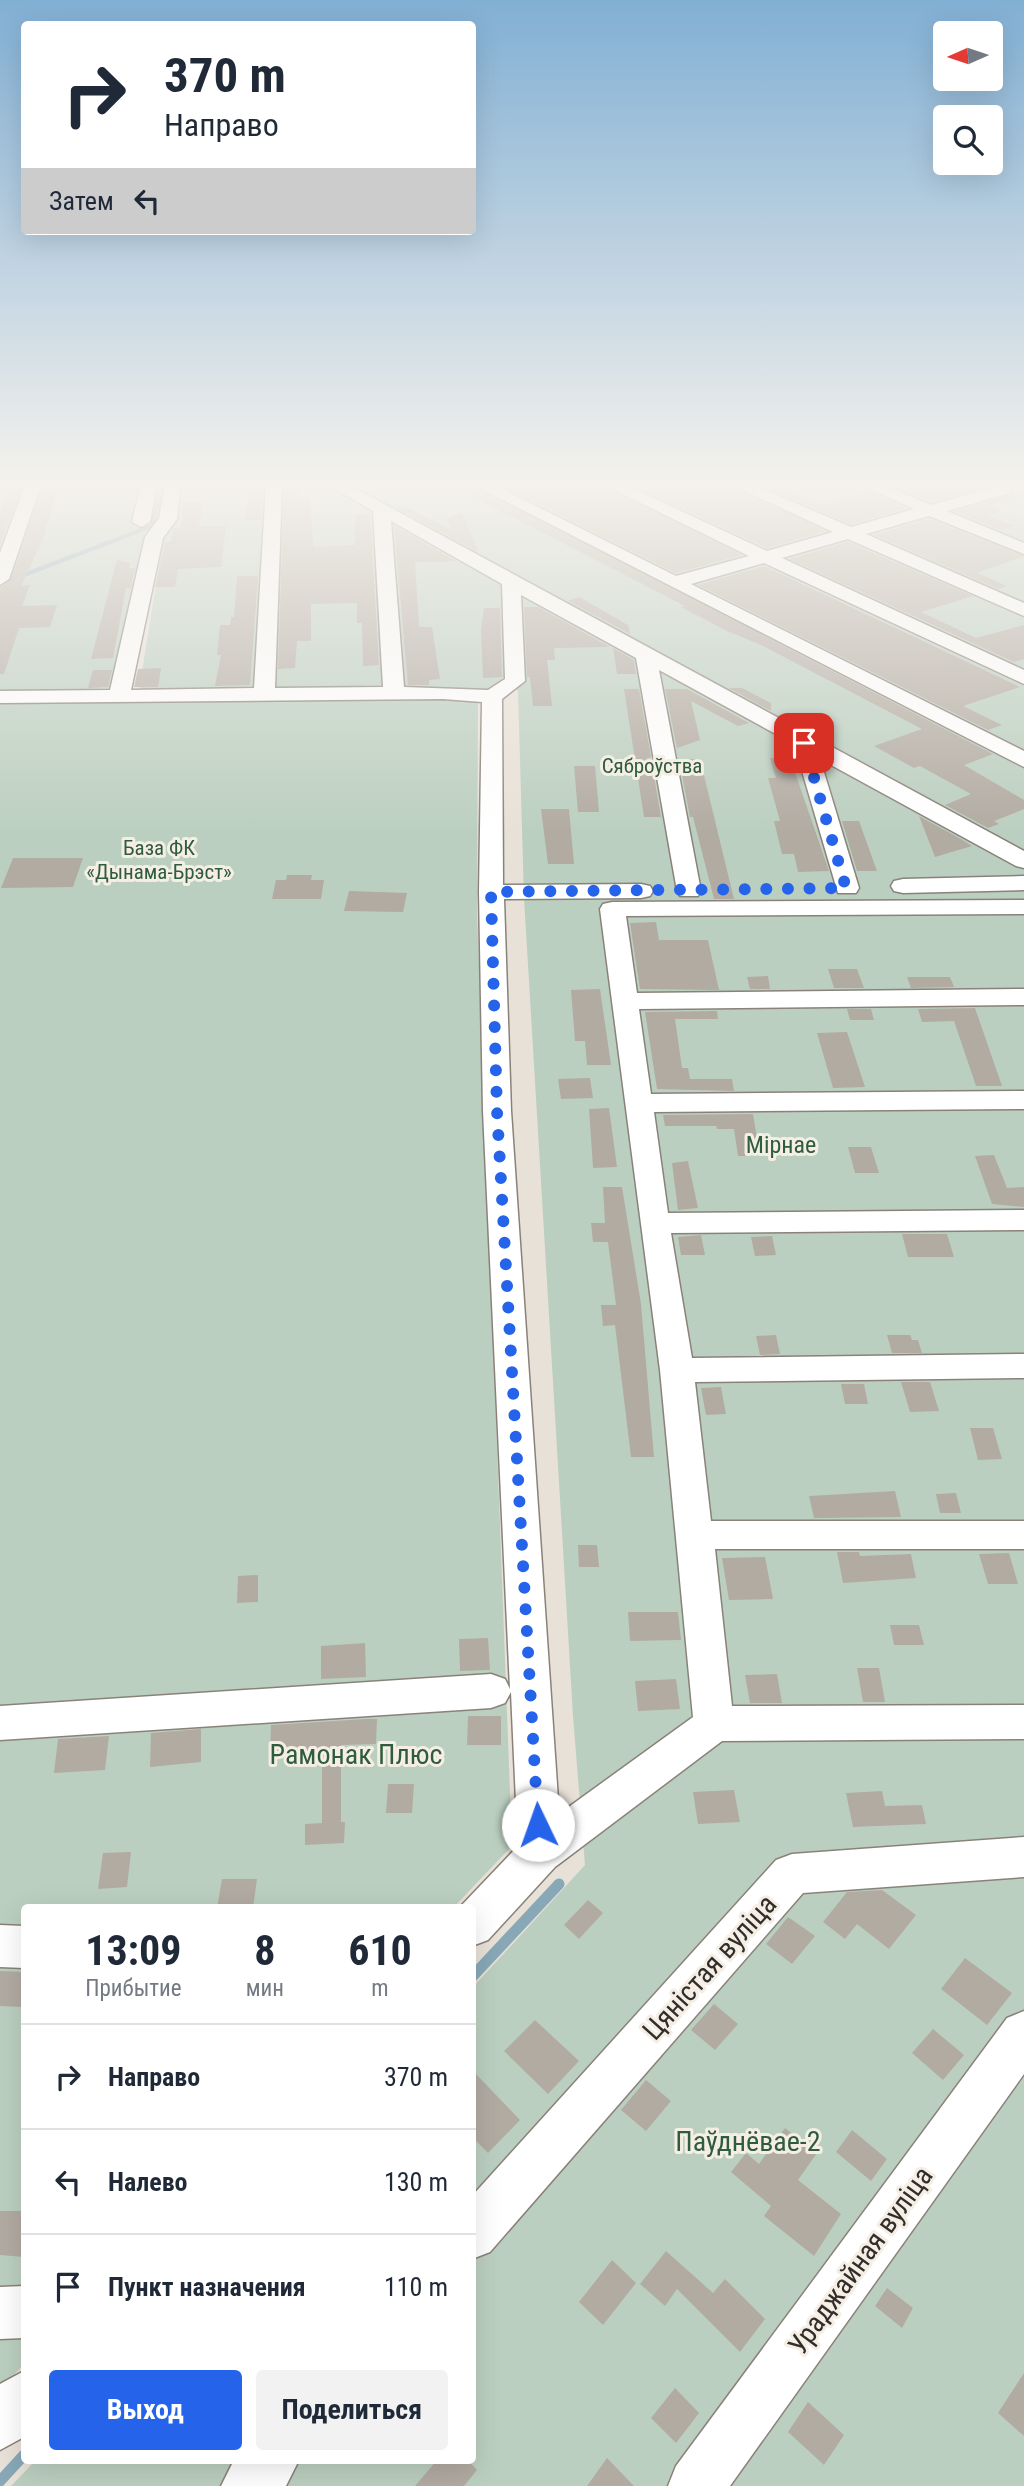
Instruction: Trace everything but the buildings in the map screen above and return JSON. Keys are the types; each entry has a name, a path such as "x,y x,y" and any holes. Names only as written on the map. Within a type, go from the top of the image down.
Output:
{"street":[{"path":"119,696 141,601"},
{"path":"264,695 268,601"},
{"path":"387,601 394,694"},
{"path":"0,697 394,694 477,694 492,697 515,681 512,601"},
{"path":"545,601 1024,861"},
{"path":"713,601 1024,760"},
{"path":"859,601 1024,678"},
{"path":"1004,601 1024,610"},
{"path":"646,657 689,891"},
{"path":"492,697 491,892 497,1111 540,1853"},
{"path":"804,743 846,888"},
{"path":"491,892 689,891 1024,883"},
{"path":"714,1724 677,1370 654,1223 612,909 1024,907"},
{"path":"624,1001 1024,997"},
{"path":"639,1103 1024,1100"},
{"path":"654,1223 1024,1220"},
{"path":"677,1370 1024,1366"},
{"path":"694,1535 1024,1535"},
{"path":"0,1723 491,1691"},
{"path":"476,1921 540,1853 714,1724 1024,1722"},
{"name":"Цяністая вуліца","path":"476,2230 792,1874 1024,1857"},
{"path":"0,1947 21,1947"},
{"name":"Ураджайная вуліца","path":"696,2486 1024,2034"},
{"path":"0,2313 21,2312"},
{"path":"0,2423 21,2401"}],"green space":[{"path":"0,601 130,601 110,692 0,694"},
{"path":"153,601 1024,601 1024,2486 11,2486 32,2464 476,2464 476,1984 585,1865 573,1716 524,898 518,690 139,690"},
{"path":"478,700 477,912 512,1846 457,1904 21,1904 21,2367 0,2390 0,702"}],"waterway":[{"path":"476,1973 559,1884"},
{"path":"0,2481 21,2458"}],"route":[{"path":"538,1825 497,1111 491,892 846,888 804,743"}],"park label":[{"name":"Сяброўства","path":"652,766"},
{"name":"База ФК «Дынама-Брэст»","path":"159,860"},
{"name":"Мірнае","path":"781,1145"},
{"name":"Рамонак Плюс","path":"356,1754"},
{"name":"Паўднёвае-2","path":"748,2141"}]}
